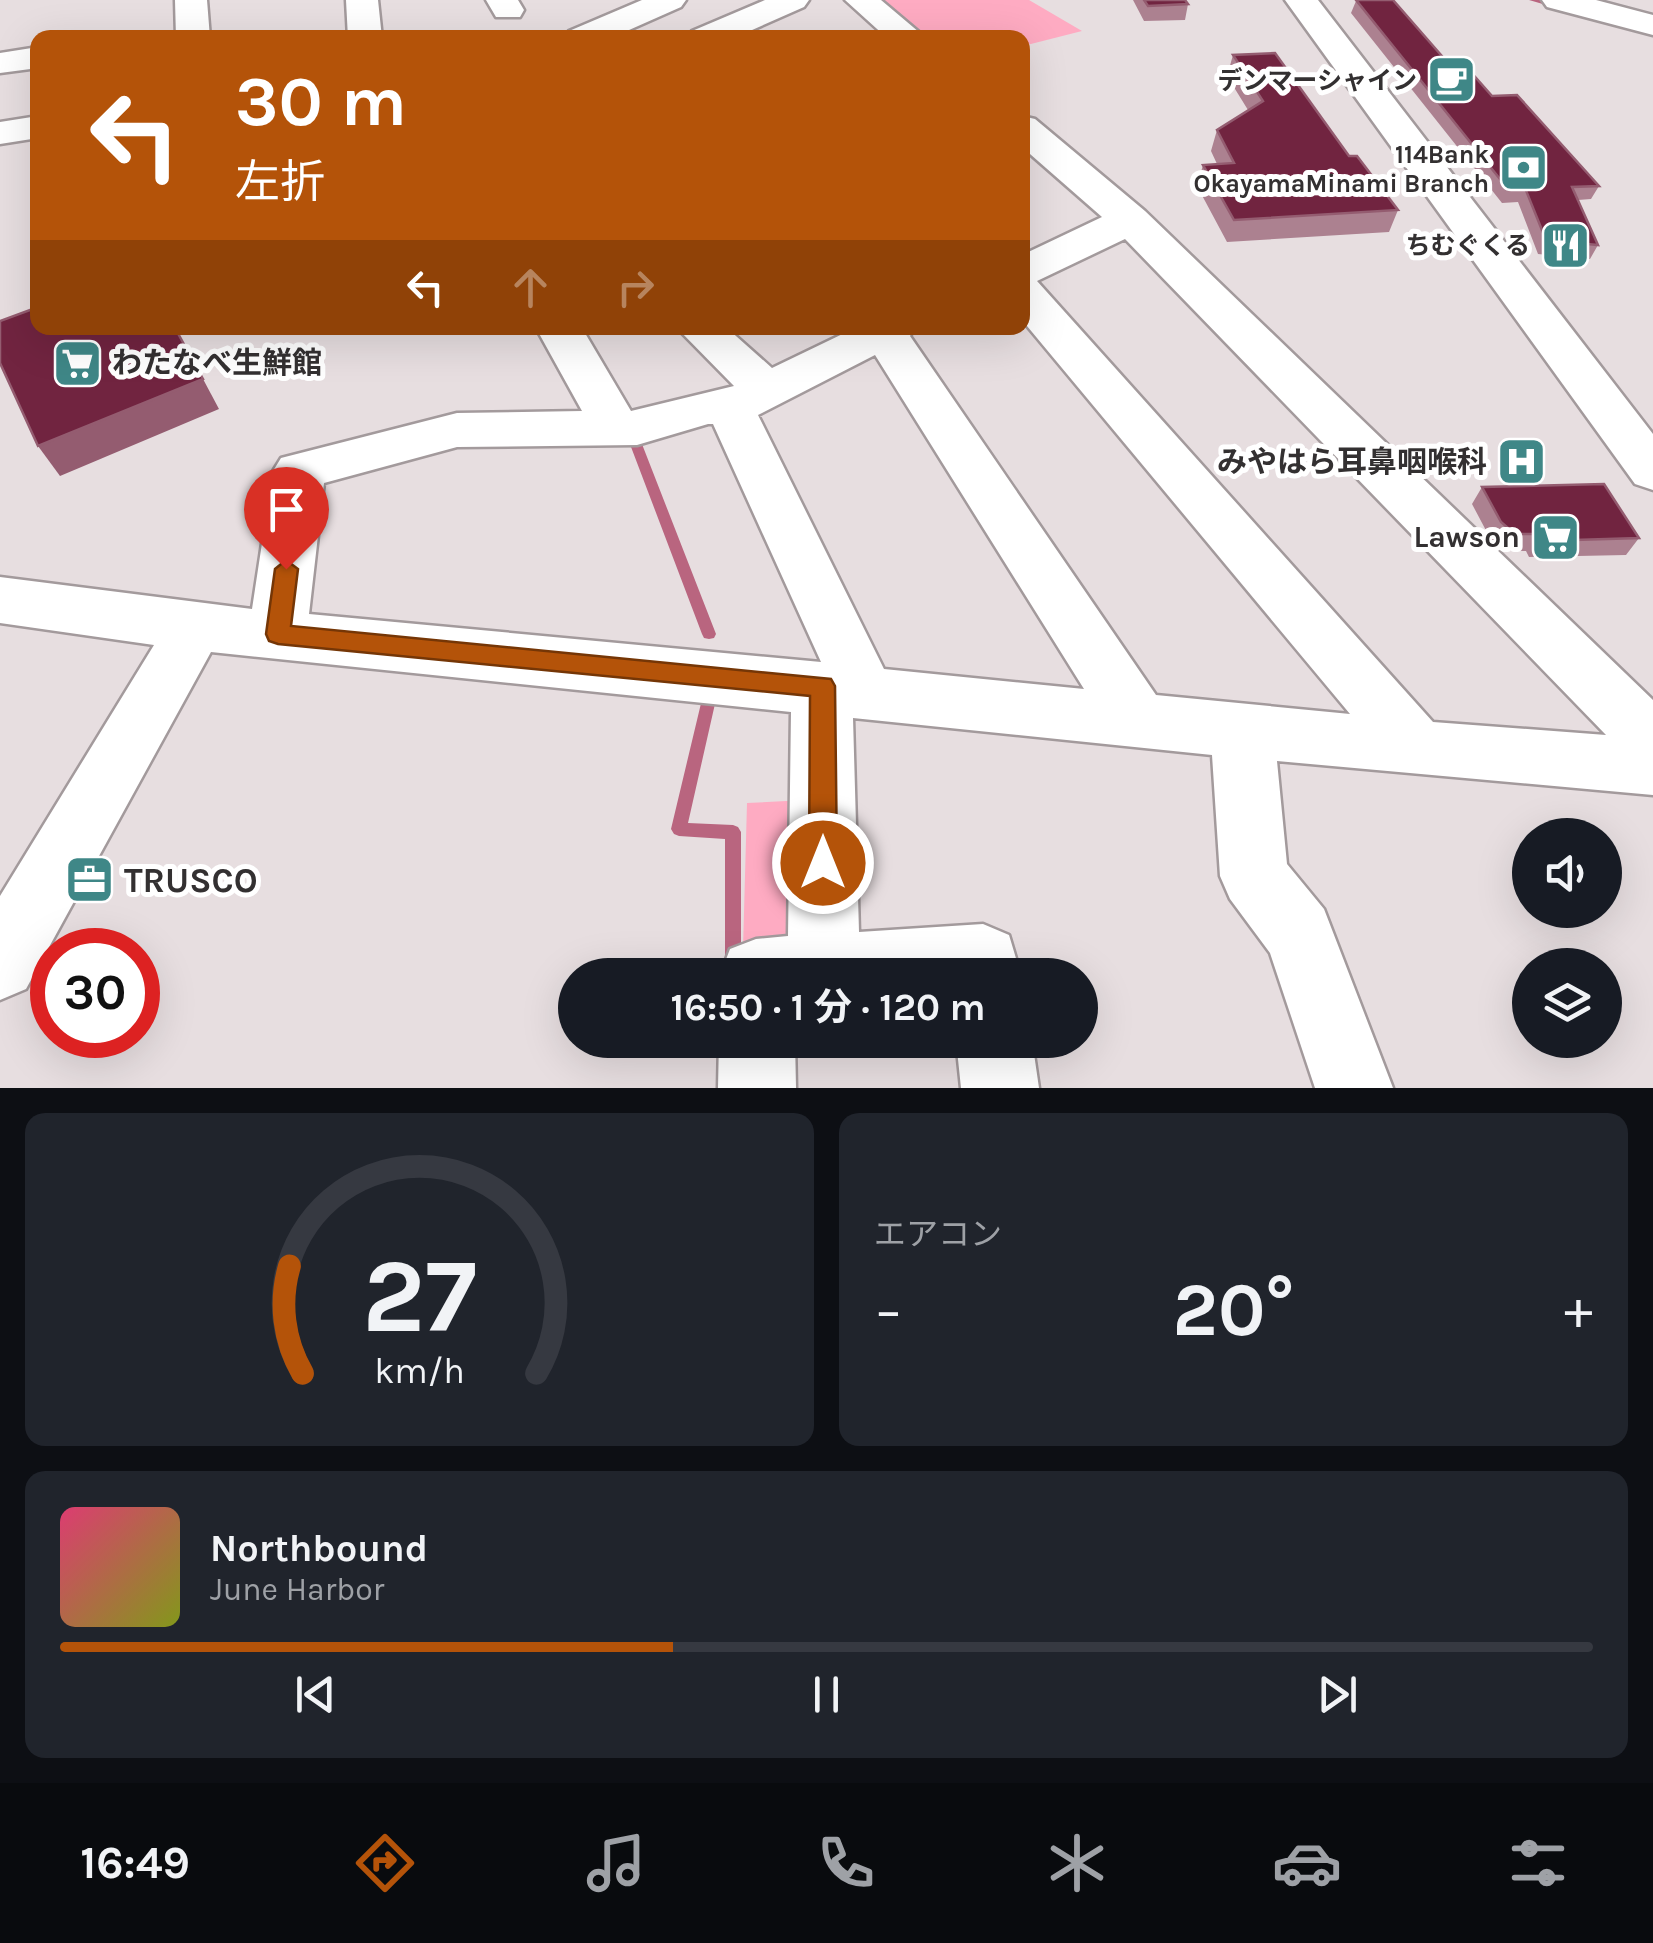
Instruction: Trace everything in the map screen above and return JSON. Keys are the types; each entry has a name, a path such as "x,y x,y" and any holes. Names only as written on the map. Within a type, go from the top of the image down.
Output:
{"street":[{"path":"362,0 364,30"},
{"path":"601,30 670,0"},
{"path":"723,30 793,0"},
{"path":"861,0 899,30"},
{"path":"1301,0 1653,471"},
{"path":"1558,0 1653,25"},
{"path":"0,64 30,58"},
{"path":"0,133 30,128"},
{"path":"1030,134 1130,220 1653,741"},
{"path":"1030,268 1130,220"},
{"path":"1030,300 1416,748"},
{"path":"563,335 616,428"},
{"path":"705,335 748,398 843,688 793,958"},
{"path":"278,634 299,471 457,430 636,428 748,398 866,335"},
{"path":"874,335 1138,720"},
{"path":"0,600 195,627 843,688 1416,748 1653,767"},
{"path":"0,964 195,627"},
{"path":"1242,730 1254,876 1299,934 1354,1088"},
{"path":"757,1058 757,1088"},
{"path":"996,1058 1000,1088"}],"shaded area":[{"path":"875,0 1029,0 1082,31 1030,44 1030,30 914,30"},
{"path":"806,800 808,948 743,949 747,803"}],"building":[{"path":"1144,0 1185,0 1188,4 1148,6"},
{"path":"1356,0 1393,0 1448,63 1462,62 1492,96 1517,95 1599,186 1572,187 1598,245 1546,240 1525,188 1508,189"},
{"path":"1275,53 1349,156 1357,156 1398,210 1234,220 1203,165 1234,163 1217,130 1263,101 1233,55"},
{"path":"30,310 30,335 179,335 203,379 38,446 0,363 0,321"},
{"path":"1604,484 1639,538 1541,541 1537,534 1515,534 1501,522 1482,487"}],"waterway":[{"path":"1533,0 1560,7"},
{"path":"634,439 709,634"},
{"path":"710,695 679,829 733,832 733,958"}],"place":[{"name":"デンマーシャイン","path":"1452,80"},
{"name":"114Bank OkayamaMinami Branch","path":"1524,168"},
{"name":"ちむぐくる","path":"1565,245"},
{"name":"わたなべ生鮮館","path":"77,363"},
{"name":"みやはら耳鼻咽喉科","path":"1522,462"},
{"name":"Lawson","path":"1555,537"},
{"name":"TRUSCO","path":"89,880"}],"route":[{"path":"286,569 278,634 822,686 823,863"}]}
